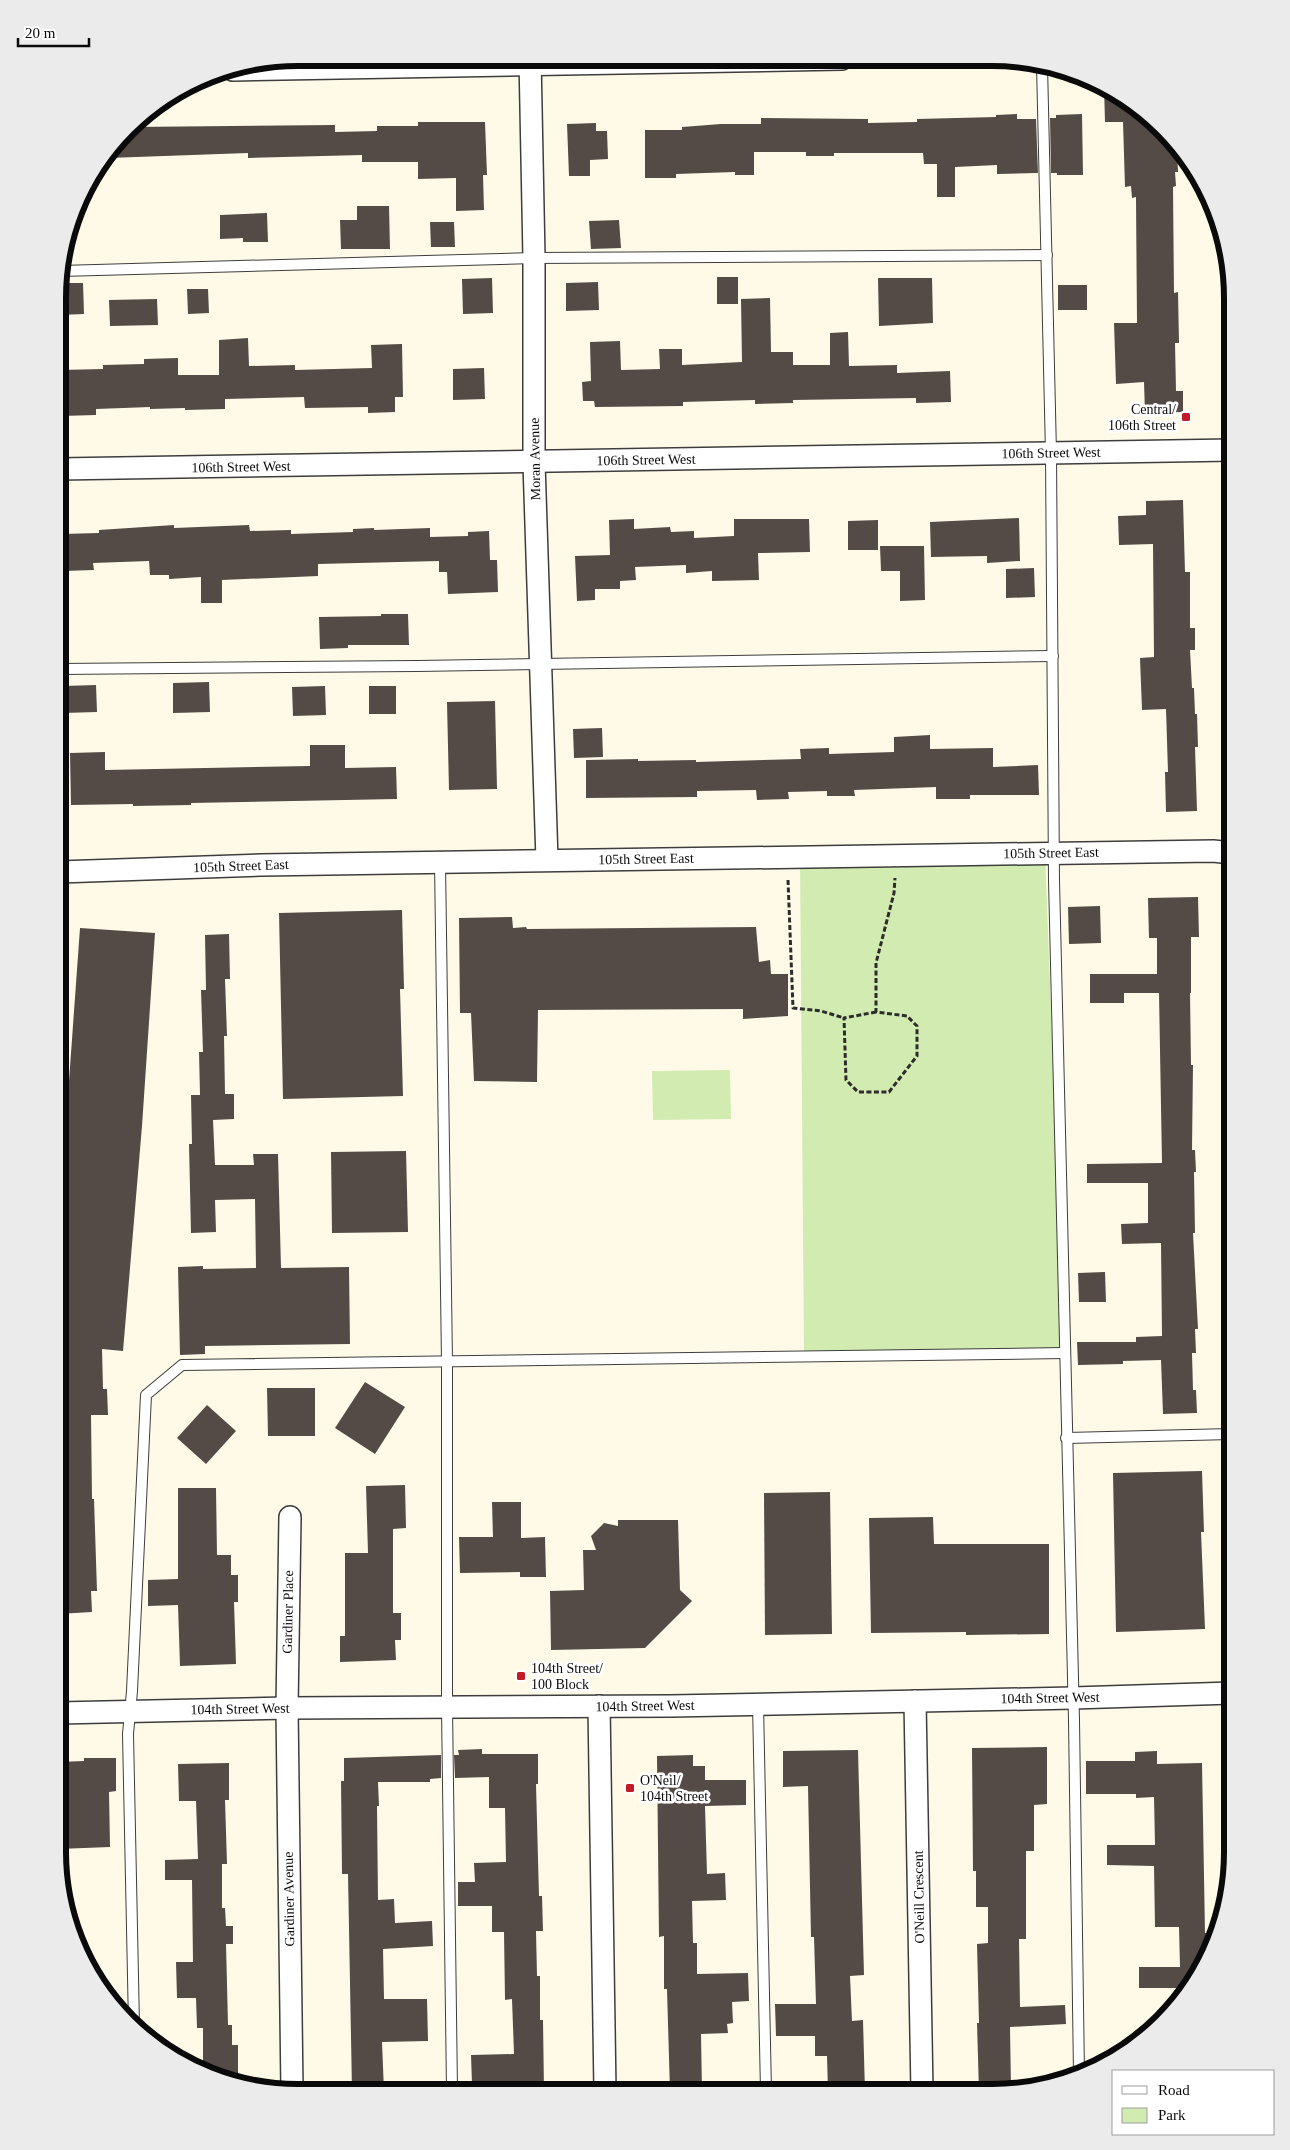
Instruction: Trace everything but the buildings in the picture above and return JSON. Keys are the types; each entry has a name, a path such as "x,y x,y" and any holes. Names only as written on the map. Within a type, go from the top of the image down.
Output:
{"street":[{"path":"262,69 382,66"},
{"name":"Moran Avenue","path":"530,66 534,258 534,462 547,860"},
{"name":"106th Street West","path":"66,469 1224,450"},
{"name":"105th Street East","path":"66,872 271,864 1224,852"},
{"name":"Gardiner Place","path":"287,1708 290,1517"},
{"name":"104th Street West","path":"66,1713 287,1708 758,1704 1224,1693"},
{"name":"O'Neill Crescent","path":"915,1701 922,2084"},
{"path":"599,1706 606,2084"},
{"name":"Gardiner Avenue","path":"287,1708 292,2084"}],"lane":[{"path":"1042,72 1050,453 1054,854 1079,2067"},
{"path":"68,271 534,258 1047,255"},
{"path":"66,669 407,666 1053,656"},
{"path":"440,862 447,1362 447,1708 452,2084"},
{"path":"134,2016 128,1734 132,1692 146,1395 182,1365 1064,1354"},
{"path":"1066,1438 1224,1434"},
{"path":"758,1704 766,2084"}],"path":[{"path":"876,1012 876,963 896,882"},
{"path":"788,884 793,1008 821,1011 844,1018 876,1012 907,1016 917,1026 917,1056 889,1092 858,1092 846,1080 844,1018"}],"green space":[{"path":"1045,853 1064,1353 804,1357 800,857"},
{"path":"730,1070 731,1119 653,1120 652,1071"}],"place":[{"name":"Central/ 106th Street","path":"1186,417"},
{"name":"104th Street/ 100 Block","path":"521,1676"},
{"name":"O'Neil/ 104th Street","path":"630,1788"}]}
